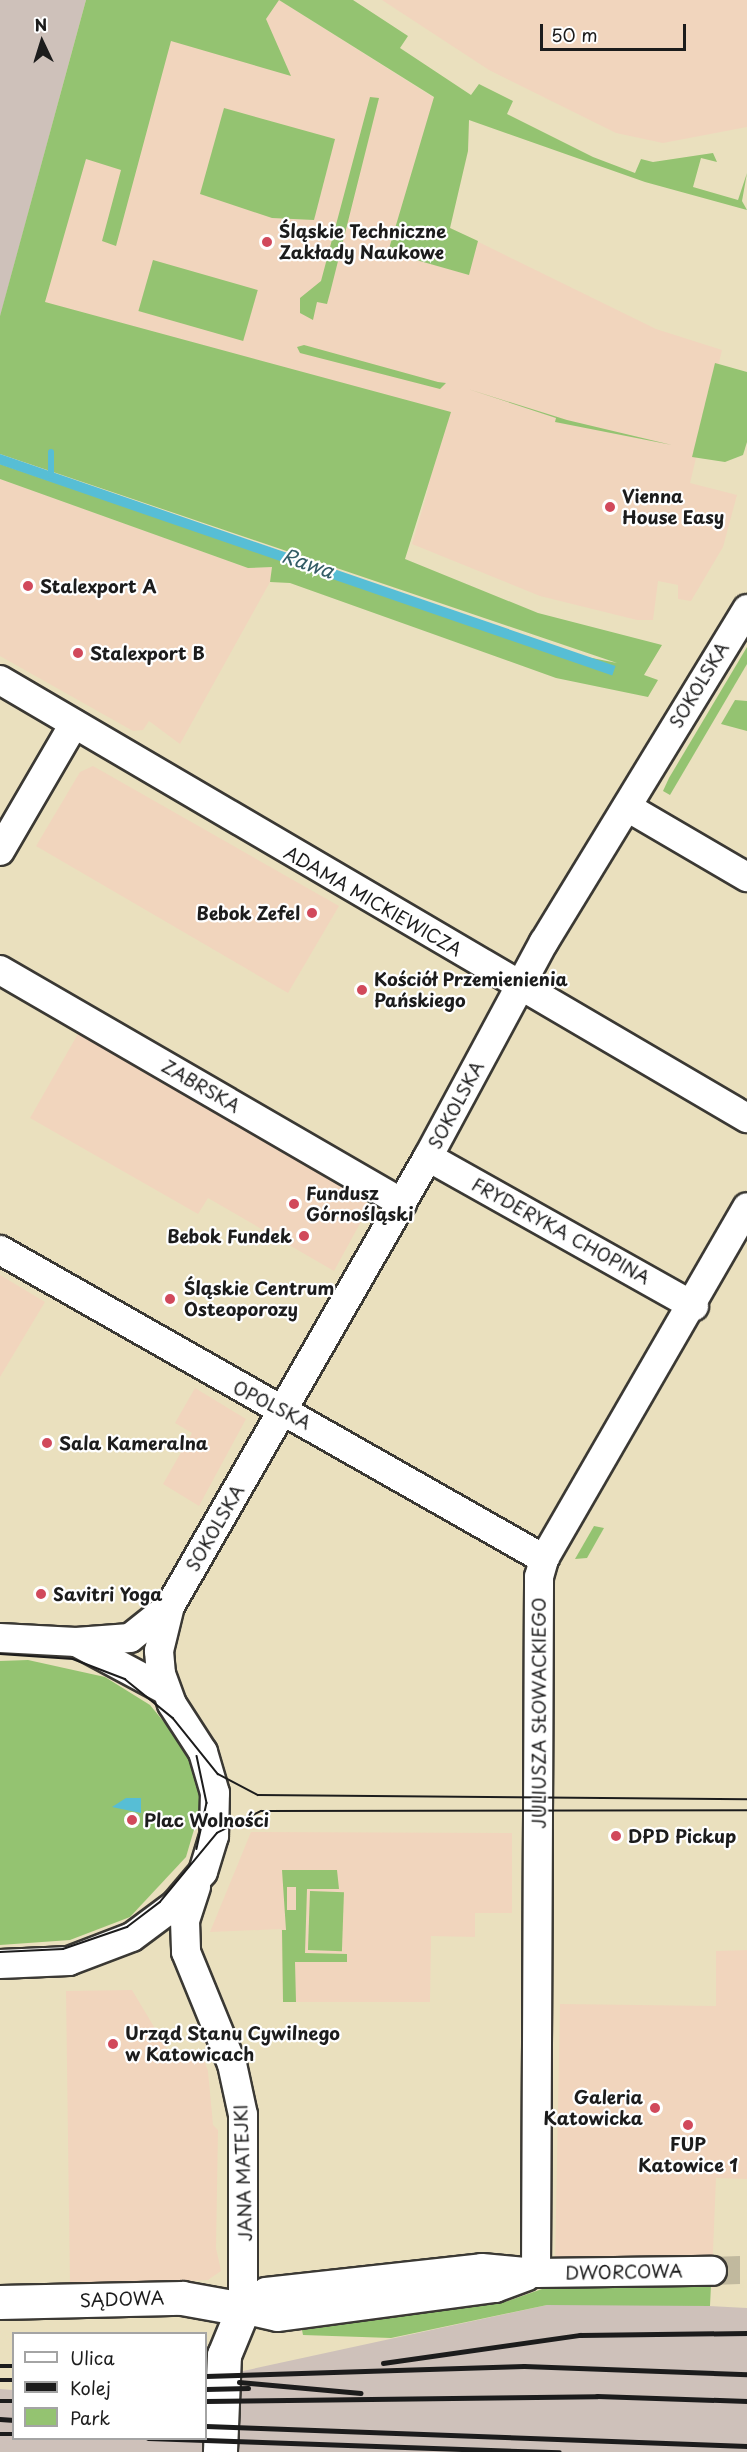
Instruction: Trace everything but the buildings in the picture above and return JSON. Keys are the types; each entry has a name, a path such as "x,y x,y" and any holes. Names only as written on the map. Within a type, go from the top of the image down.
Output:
{"main road":[{"name":"SĄDOWA","path":"0,2302 182,2298 243,2309"},
{"path":"220,2452 224,2355 243,2309"}],"street":[{"name":"SOKOLSKA","path":"166,1689 159,1651 170,1606 428,1157 519,986 747,609"},
{"name":"ADAMA MICKIEWICZA","path":"0,680 747,1118"},
{"path":"0,851 74,724"},
{"path":"627,807 747,877"},
{"name":"ZABRSKA","path":"0,970 402,1203"},
{"name":"FRYDERYKA CHOPINA","path":"428,1157 694,1306"},
{"name":"JULIUSZA SŁOWACKIEGO","path":"536,2273 539,2006 538,1626 544,1559 694,1306 747,1207"},
{"name":"OPOLSKA","path":"0,1250 544,1559"},
{"name":"SOKOLSKA","path":"76,1642 130,1638 170,1606"},
{"path":"0,1638 76,1642 166,1689 202,1752 214,1787 214,1836 203,1872 175,1905 132,1937 69,1961 0,1964"},
{"name":"JANA MATEJKI","path":"203,1872 187,1910 185,1946 241,2103 243,2309"},
{"path":"243,2309 266,2292 482,2268 536,2273"},
{"name":"DWORCOWA","path":"536,2273 712,2271"}],"shaded area":[{"path":"0,0 86,0 0,317"},
{"name":"Śląskie Techniczne Zakłady Naukowe","path":"125,0 279,0 469,120 468,151 450,228 656,329 722,350 690,483 737,495 723,547 691,601 678,599 678,585 658,581 653,620 637,620 540,596 412,544 428,490 33,310"},
{"path":"382,0 747,0 747,127 663,143 616,133 489,70"},
{"path":"0,479 248,568 272,567 270,582 180,744 149,721 143,730 133,731 0,656"},
{"path":"93,766 339,906 288,993 36,846 80,772"},
{"path":"79,1032 365,1199 369,1207 334,1271 208,1198 198,1214 30,1118"},
{"path":"0,1275 45,1302 0,1377"},
{"path":"195,1388 246,1419 199,1506 163,1484 192,1433 175,1423"},
{"path":"251,1832 512,1833 512,1913 475,1913 475,1937 431,1936 430,2002 283,2002 281,1929 210,1932"},
{"name":"Galeria Katowicka","path":"747,1950 747,2179 716,2178 712,2275 555,2265 560,2004 716,2006 716,1951"},
{"path":"132,1990 169,2052 203,2058 208,2071 213,2125 218,2130 216,2248 221,2271 208,2280 70,2286 66,1991"},
{"path":"632,2302 747,2308 747,2452 0,2452 0,2389 12,2390 12,2440 207,2440 207,2379 547,2305"}],"green space":[{"path":"86,0 279,0 266,19 291,76 171,41 116,246 102,241 121,170 86,159 45,302 451,412 405,559 538,613 662,645 644,675 658,680 648,697 556,678 290,583 270,582 272,567 248,568 0,479 0,464 537,647 617,663 0,454 0,316"},
{"path":"279,0 353,0 408,36 400,48 471,95 479,84 513,101 507,114 593,157 635,173 641,159 653,162 713,153 717,162 701,158 693,187 738,200 747,173 742,201 747,210 645,182 469,120 468,151 450,228 478,241 469,275 388,252 434,97"},
{"path":"370,97 379,98 330,293 327,304 317,302 313,320 300,313 300,298 321,281"},
{"path":"224,108 335,139 314,220 272,218 200,194"},
{"path":"153,260 258,290 243,341 138,311"},
{"path":"304,345 446,383 440,389 300,353 297,347"},
{"path":"715,363 747,372 747,442 743,455 725,462 692,457"},
{"path":"468,389 567,420 672,445 555,422 556,418"},
{"path":"747,647 747,664 670,795 663,791 669,778"},
{"path":"735,700 747,701 747,731 721,724"},
{"path":"594,1526 604,1528 587,1558 575,1559"},
{"path":"28,1660 105,1677 150,1705 186,1749 198,1780 200,1809 186,1857 130,1917 70,1940 0,1945 0,1661"},
{"path":"282,1870 337,1870 339,1889 307,1889 305,1953 347,1954 347,1962 295,1962 296,2002 283,2002 282,1930 286,1930","holes":["287,1887 296,1887 296,1910 287,1910"]},
{"path":"310,1891 344,1892 342,1951 308,1950"},
{"path":"657,2282 711,2285 710,2306 547,2305 391,2338 303,2335 302,2330 505,2302 542,2289"}],"water":[{"name":"Rawa","path":"0,454 616,666 612,675 0,465"},
{"path":"126,1798 141,1798 141,1813 112,1807"}],"waterway":[{"path":"51,452 51,476"}],"tunnel":[{"path":"712,2271 747,2270"}],"tram line":[{"path":"0,1654 73,1659 125,1679 173,1718 218,1774 258,1795 747,1799"},
{"path":"197,1756 207,1803 197,1849"},
{"path":"0,1952 63,1949 127,1927 160,1902 217,1833 261,1811 747,1810"}],"railway":[{"path":"383,2363 580,2335 747,2333"},
{"path":"0,2366 12,2366"},
{"path":"207,2376 524,2366 747,2374"},
{"path":"0,2380 12,2380"},
{"path":"239,2382 361,2393"},
{"path":"207,2389 248,2388"},
{"path":"207,2401 597,2396 747,2401"},
{"path":"0,2401 12,2401"},
{"path":"0,2419 12,2420"},
{"path":"207,2426 747,2446"},
{"path":"0,2434 12,2434"},
{"path":"207,2440 559,2452"}],"place":[{"name":"Śląskie Techniczne Zakłady Naukowe","path":"267,242"},
{"name":"Vienna House Easy","path":"610,507"},
{"name":"Stalexport A","path":"28,586"},
{"name":"Stalexport B","path":"78,653"},
{"name":"Bebok Zefel","path":"312,913"},
{"name":"Kościół Przemienienia Pańskiego","path":"362,990"},
{"name":"Fundusz Górnośląski","path":"294,1204"},
{"name":"Bebok Fundek","path":"304,1236"},
{"name":"Śląskie Centrum Osteoporozy","path":"170,1299"},
{"name":"Sala Kameralna","path":"47,1443"},
{"name":"Savitri Yoga","path":"41,1594"},
{"name":"Plac Wolności","path":"132,1820"},
{"name":"DPD Pickup","path":"616,1836"},
{"name":"Urząd Stanu Cywilnego w Katowicach","path":"113,2044"},
{"name":"Galeria Katowicka","path":"655,2108"},
{"name":"FUP Katowice 1","path":"688,2125"}]}
